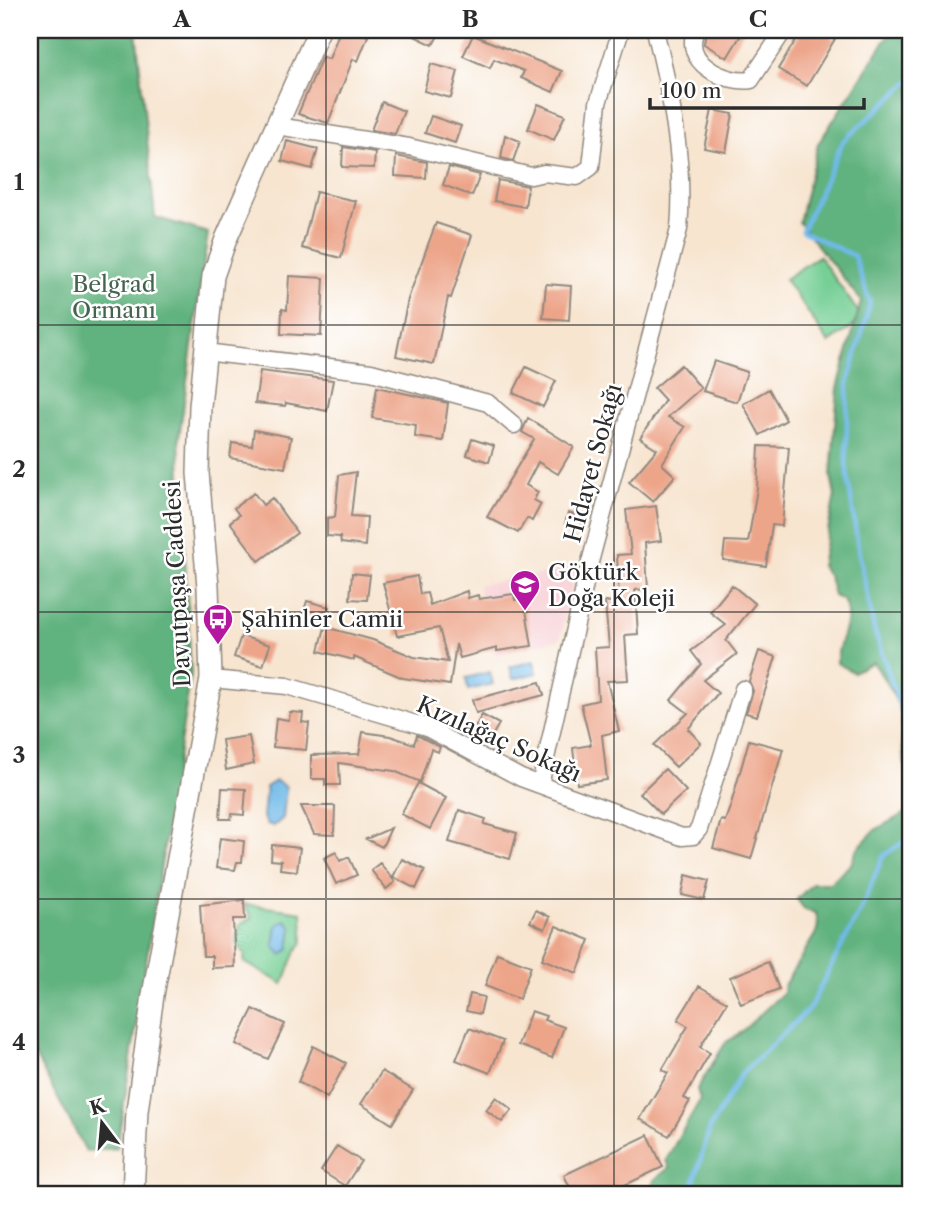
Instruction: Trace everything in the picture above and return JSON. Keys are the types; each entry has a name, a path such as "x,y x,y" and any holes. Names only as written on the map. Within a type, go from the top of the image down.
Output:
{"street":[{"name":"Davutpaşa Caddesi","path":"132,1194 137,1111 153,995 211,679 208,586 198,473 205,352 213,276 219,255 319,30"},
{"path":"277,126 409,147 531,176 544,173 577,177 591,167 598,103 621,30"},
{"name":"Hidayet Sokağı","path":"540,785 589,566 679,229 683,188 674,105 655,30"},
{"path":"696,30 692,38 694,54 700,64 742,81 751,80 784,30"},
{"path":"205,352 371,372 488,403 514,425"},
{"name":"Kızılağaç Sokağı","path":"211,679 287,686 423,726 540,785 682,837 693,836 699,829 743,689"}],"shaded area":[{"name":"Göktürk Doğa Koleji","path":"576,568 560,639 495,655 478,585"}],"green space":[{"name":"Belgrad Ormanı","path":"30,30 136,30 155,217 208,233 179,438 191,674 117,1148 86,1151 30,1046"},
{"path":"892,30 911,30 911,776 903,755 901,712 873,662 853,672 837,663 846,624 846,608 843,600 834,596 829,577 821,566 835,495 831,476 838,388 861,301 799,222 818,144"},
{"path":"819,256 863,319 829,343 785,279"},
{"path":"909,811 911,1194 651,1194 654,1180 669,1168 666,1160 700,1100 697,1089 726,1042 737,1036 784,992 783,987 816,933 816,913 805,910 797,899 813,883 830,883 851,864 857,849 875,830"},
{"path":"244,904 302,912 303,942 296,951 283,984 244,962 245,954 236,943 240,924 252,918"}],"water":[{"path":"534,661 537,673 513,679 510,667"},
{"path":"490,672 493,684 468,690 466,678"},
{"path":"276,781 286,787 283,818 274,826 267,824 263,817 266,787"},
{"path":"286,920 292,928 289,949 282,955 274,946 277,925"}],"building":[{"path":"340,30 352,30 368,36 358,61 353,59 328,123 298,114 322,57 329,59"},
{"path":"402,30 441,30 433,45"},
{"path":"706,30 744,30 727,58 704,44"},
{"path":"802,30 818,30 835,39 807,86 778,69"},
{"path":"473,35 562,71 553,92 521,78 524,71 494,59 490,68 463,56"},
{"path":"431,64 458,71 451,98 424,91"},
{"path":"382,102 404,111 395,134 371,130"},
{"path":"538,104 565,115 554,140 528,129"},
{"path":"712,110 733,114 726,152 704,148"},
{"path":"431,116 461,126 455,143 425,133"},
{"path":"505,135 520,141 513,161 501,158"},
{"path":"287,141 318,149 312,169 282,161"},
{"path":"343,147 375,152 374,168 342,167"},
{"path":"396,156 427,162 426,178 395,176"},
{"path":"449,167 480,175 472,196 443,185"},
{"path":"498,180 528,186 525,207 494,201"},
{"path":"316,192 356,201 341,258 302,248"},
{"path":"436,223 472,235 451,298 448,297 434,364 396,356 408,299"},
{"path":"289,276 324,278 321,336 281,334 282,309 287,310"},
{"path":"546,284 571,286 569,320 543,318"},
{"path":"714,361 747,372 737,402 703,391"},
{"path":"681,365 701,388 668,417 685,427 662,464 675,476 653,502 629,482 657,449 640,438 665,400 654,388"},
{"path":"526,367 556,381 543,407 513,393"},
{"path":"260,371 333,380 327,411 286,403 285,406 255,403"},
{"path":"377,387 448,403 443,441 415,437 416,425 372,418"},
{"path":"769,389 786,420 760,435 743,404"},
{"path":"528,418 574,447 558,474 538,462 526,485 538,492 534,500 541,504 532,521 527,518 518,533 487,517 534,439 522,432"},
{"path":"254,430 291,437 285,468 230,458 232,443 252,446"},
{"path":"472,439 494,446 489,462 467,455"},
{"path":"759,446 789,447 782,526 772,525 766,566 723,560 725,541 748,542 757,489"},
{"path":"356,472 351,516 367,517 365,546 341,543 340,537 327,536 327,518 335,517 339,475"},
{"path":"254,493 263,505 272,498 297,533 259,561 230,522 239,515 234,508"},
{"path":"656,506 661,541 645,543 648,589 635,590 638,634 625,635 628,680 607,681 619,731 602,735 607,780 577,784 573,748 591,745 581,704 598,700 595,648 609,647 605,602 619,601 617,555 631,554 626,510"},
{"path":"568,513 583,517 580,528 565,524"},
{"path":"352,573 370,575 367,600 350,599"},
{"path":"417,576 420,594 427,593 430,605 467,591 468,598 478,595 479,599 514,594 515,600 524,598 532,646 497,651 497,648 460,658 456,644 450,685 403,678 354,657 354,660 319,651 325,627 373,640 414,657 448,662 439,628 397,636 383,583"},
{"path":"732,585 755,604 726,640 737,654 703,680 718,693 688,729 701,743 676,767 654,745 688,713 671,700 701,664 691,651 726,625 710,612"},
{"path":"307,601 329,607 324,623 302,617"},
{"path":"241,636 270,645 263,666 234,657"},
{"path":"759,651 776,657 757,716 746,713 753,691 749,681"},
{"path":"540,682 544,695 476,713 472,700"},
{"path":"290,712 303,713 302,722 309,723 306,750 273,747 276,718 289,720"},
{"path":"482,715 499,724 492,736 475,727"},
{"path":"363,732 390,736 414,744 417,735 440,747 438,752 431,749 420,782 394,771 339,763 340,785 325,785 325,779 311,779 311,755 359,754"},
{"path":"249,736 254,764 226,770 222,740"},
{"path":"749,740 783,749 751,859 713,848 721,820 725,821 731,804"},
{"path":"665,769 686,791 661,814 640,793"},
{"path":"418,783 446,798 430,829 401,814"},
{"path":"222,788 246,789 244,815 232,814 231,819 220,819"},
{"path":"301,806 335,806 334,835 314,834"},
{"path":"459,810 486,819 484,824 517,833 510,859 449,842"},
{"path":"391,828 382,847 366,839"},
{"path":"220,838 244,841 242,862 237,862 235,870 216,868"},
{"path":"272,845 300,848 297,871 280,869 281,861 271,860"},
{"path":"336,852 340,861 349,857 357,875 336,884 324,858"},
{"path":"402,859 425,870 416,889 393,877"},
{"path":"380,863 395,882 386,889 371,870"},
{"path":"686,875 709,881 704,900 682,895"},
{"path":"244,900 245,919 233,919 235,967 212,968 212,956 203,956 200,905"},
{"path":"536,910 550,917 545,929 530,922"},
{"path":"556,926 590,940 577,973 542,959"},
{"path":"497,953 531,966 519,999 485,986"},
{"path":"768,962 779,989 741,1004 730,977"},
{"path":"699,986 727,1002 700,1047 710,1053 684,1098 690,1101 669,1136 640,1119 668,1073 662,1070 688,1026 678,1020"},
{"path":"470,994 484,997 480,1014 466,1011"},
{"path":"253,1009 285,1024 268,1059 236,1044"},
{"path":"531,1011 546,1016 544,1020 564,1027 552,1058 518,1045"},
{"path":"469,1028 503,1041 490,1073 456,1060"},
{"path":"313,1046 346,1063 327,1098 298,1082"},
{"path":"382,1071 413,1090 392,1124 361,1104"},
{"path":"496,1097 512,1110 502,1122 486,1110"},
{"path":"648,1135 663,1167 606,1194 573,1194 564,1175"},
{"path":"337,1146 361,1161 345,1186 321,1171"}],"waterway":[{"path":"911,80 843,141 802,231 854,256 870,303 848,383 846,464 859,554 874,629 911,740"},
{"path":"690,1194 710,1128 742,1073 809,1009 862,907 883,856 911,837"}],"place":[{"name":"Göktürk Doğa Koleji","path":"525,612"},
{"name":"Şahinler Camii","path":"218,646"}]}
